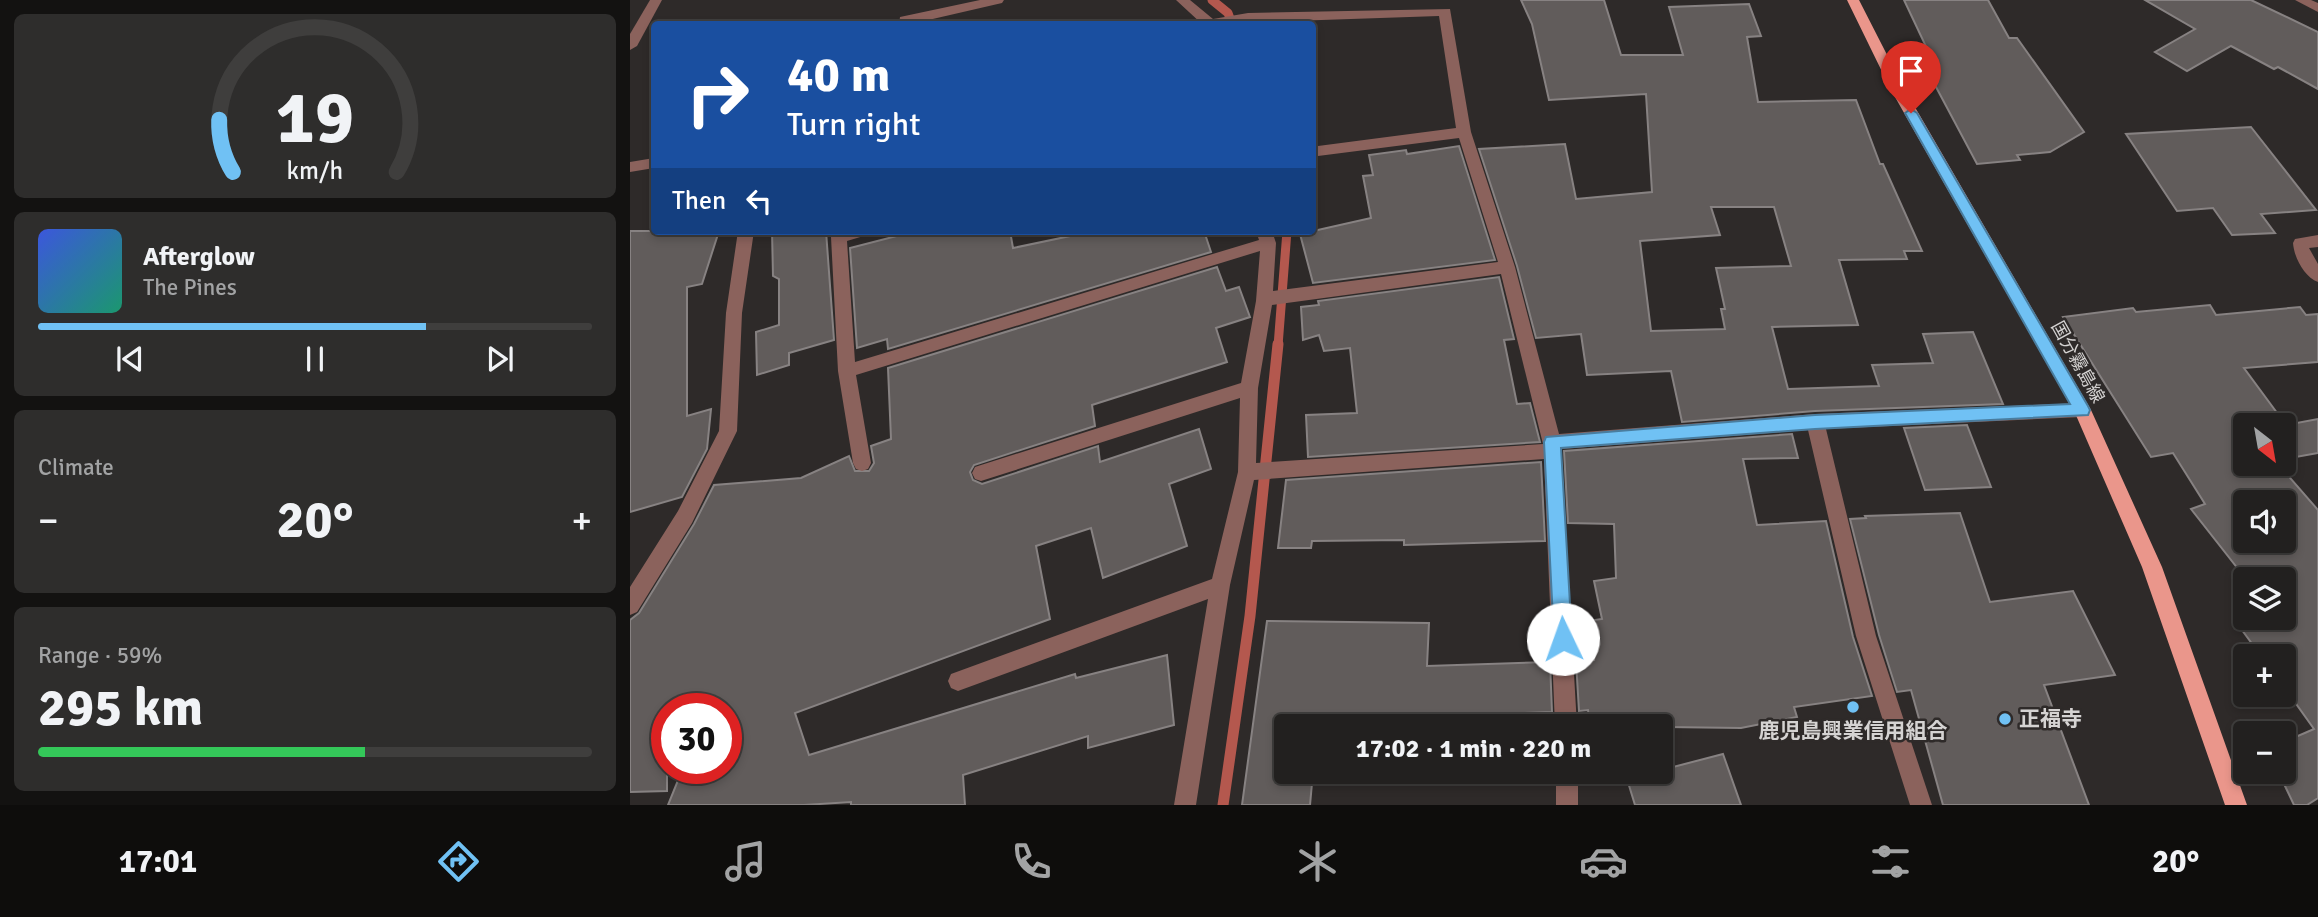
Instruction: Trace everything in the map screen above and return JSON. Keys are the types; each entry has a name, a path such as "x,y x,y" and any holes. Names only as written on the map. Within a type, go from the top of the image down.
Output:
{"main road":[{"name":"国分霧島線","path":"1853,0 1898,90 2082,410 2152,567 2236,805"}],"street":[{"path":"630,46 656,0"},
{"path":"905,21 998,0"},
{"path":"1182,0 1206,21"},
{"path":"2301,0 2318,9"},
{"path":"1222,21 1243,18 1445,12 1464,132 1507,267 1553,447 1565,714"},
{"path":"1318,151 1464,132"},
{"path":"630,167 651,164"},
{"path":"630,605 685,517 728,431 734,313 745,235"},
{"path":"847,235 839,237 847,371 862,463"},
{"path":"847,371 1266,237 1271,298 1249,388 1253,472 1220,585 1185,805"},
{"path":"2318,241 2301,243 2301,254 2318,276"},
{"path":"1271,298 1507,267"},
{"path":"981,473 1249,388"},
{"path":"1253,472 1531,451 1815,422 2082,410"},
{"path":"1815,422 1866,636 1922,805"},
{"path":"958,681 1220,585"},
{"path":"1567,784 1567,805"}],"building":[{"path":"1521,0 1604,0 1621,55 1683,55 1669,7 1749,4 1761,36 1747,37 1758,102 1856,100 1880,164 1883,164 1922,251 1904,251 1907,259 1839,260 1858,325 1772,327 1788,389 1879,386 1872,365 1933,363 1923,334 1973,332 2003,404 1815,411 1682,422 1671,371 1587,375 1581,334 1536,338 1517,266 1479,149 1565,144 1576,199 1652,192 1646,94 1549,100 1532,24","holes":["1711,207 1774,207 1791,266 1716,268 1725,309 1721,309 1725,329 1651,331 1640,241 1720,235"]},
{"path":"1904,0 1988,0 2009,38 2017,38 2084,132 2050,152 2017,155 2020,160 1977,164 1928,72 1938,72"},
{"path":"2145,0 2251,0 2318,32 2318,89 2231,46 2187,71 2155,52 2195,29"},
{"path":"2251,127 2316,210 2261,214 2275,233 2232,235 2213,208 2177,211 2126,134"},
{"path":"1459,146 1495,260 1313,283 1300,235 1316,235 1316,230 1371,218 1363,176 1373,175 1369,155 1406,150 1407,154"},
{"path":"630,231 651,231 651,235 718,235 702,284 687,287 687,416 711,409 707,449 682,497 630,512"},
{"path":"772,235 826,235 834,340 789,353 789,365 757,375 756,332 779,325 779,279 773,276"},
{"path":"900,235 1011,235 1013,248 1075,235 1205,235 1211,252 888,349 887,339 857,348 850,248"},
{"path":"1217,267 1226,291 1239,287 1250,317 1216,328 1227,362 1092,405 1095,426 974,465 970,472 973,480 982,484 1098,446 1100,462 1199,429 1211,469 1169,484 1187,546 1103,578 1091,528 1036,546 1050,619 795,713 809,755 1075,674 1076,678 1167,655 1174,725 1088,748 1088,736 963,775 965,805 851,805 851,802 804,805 668,805 677,784 742,784 742,693 651,693 651,784 667,784 667,791 630,792 630,620 639,613 694,524 714,485 801,478 849,456 855,471 869,471 874,463 871,446 891,439 888,368"},
{"path":"1499,277 1514,339 1504,340 1517,404 1530,403 1540,442 1308,457 1306,415 1357,413 1350,348 1324,351 1319,335 1303,340 1301,307 1319,305 1318,301"},
{"path":"2210,305 2216,315 2300,307 2306,315 2318,314 2318,362 2244,368 2277,413 2233,413 2233,476 2288,476 2318,510 2318,798 2307,805 2294,805 2284,784 2296,784 2296,737 2314,729 2296,704 2296,644 2252,644 2242,630 2296,630 2296,567 2237,567 2191,509 2205,504 2173,453 2151,457 2063,317 2133,308 2136,312"},
{"path":"2318,419 2318,453 2296,457 2296,423"},
{"path":"1967,425 1991,487 1925,490 1904,428"},
{"path":"1792,434 1798,458 1743,459 1757,525 1826,521 1853,637 1872,696 1794,707 1797,717 1741,728 1673,727 1673,714 1588,714 1588,710 1579,711 1576,661 1594,660 1587,621 1602,619 1594,581 1616,578 1614,524 1568,523 1564,451"},
{"path":"1541,462 1545,541 1404,545 1404,540 1312,541 1311,548 1278,548 1286,480"},
{"path":"1960,513 1990,602 2073,591 2115,675 2044,685 2089,805 1943,805 1911,690 1897,692 1879,635 1850,519 1866,518 1865,516"},
{"path":"1267,621 1429,623 1427,666 1550,662 1552,712 1274,714 1274,784 1312,784 1310,805 1242,805"},
{"path":"1723,754 1741,805 1635,805 1629,784 1673,784 1673,767"}],"waterway":[{"path":"1212,0 1228,13 1231,21"},
{"path":"1278,346 1287,235"},
{"path":"1223,805 1250,616 1278,344"}],"place":[{"name":"鹿児島興業信用組合","path":"1853,707"},
{"name":"正福寺","path":"2005,719"}],"route":[{"path":"1563,639 1552,442 1815,422 2082,410 1911,113"}]}
